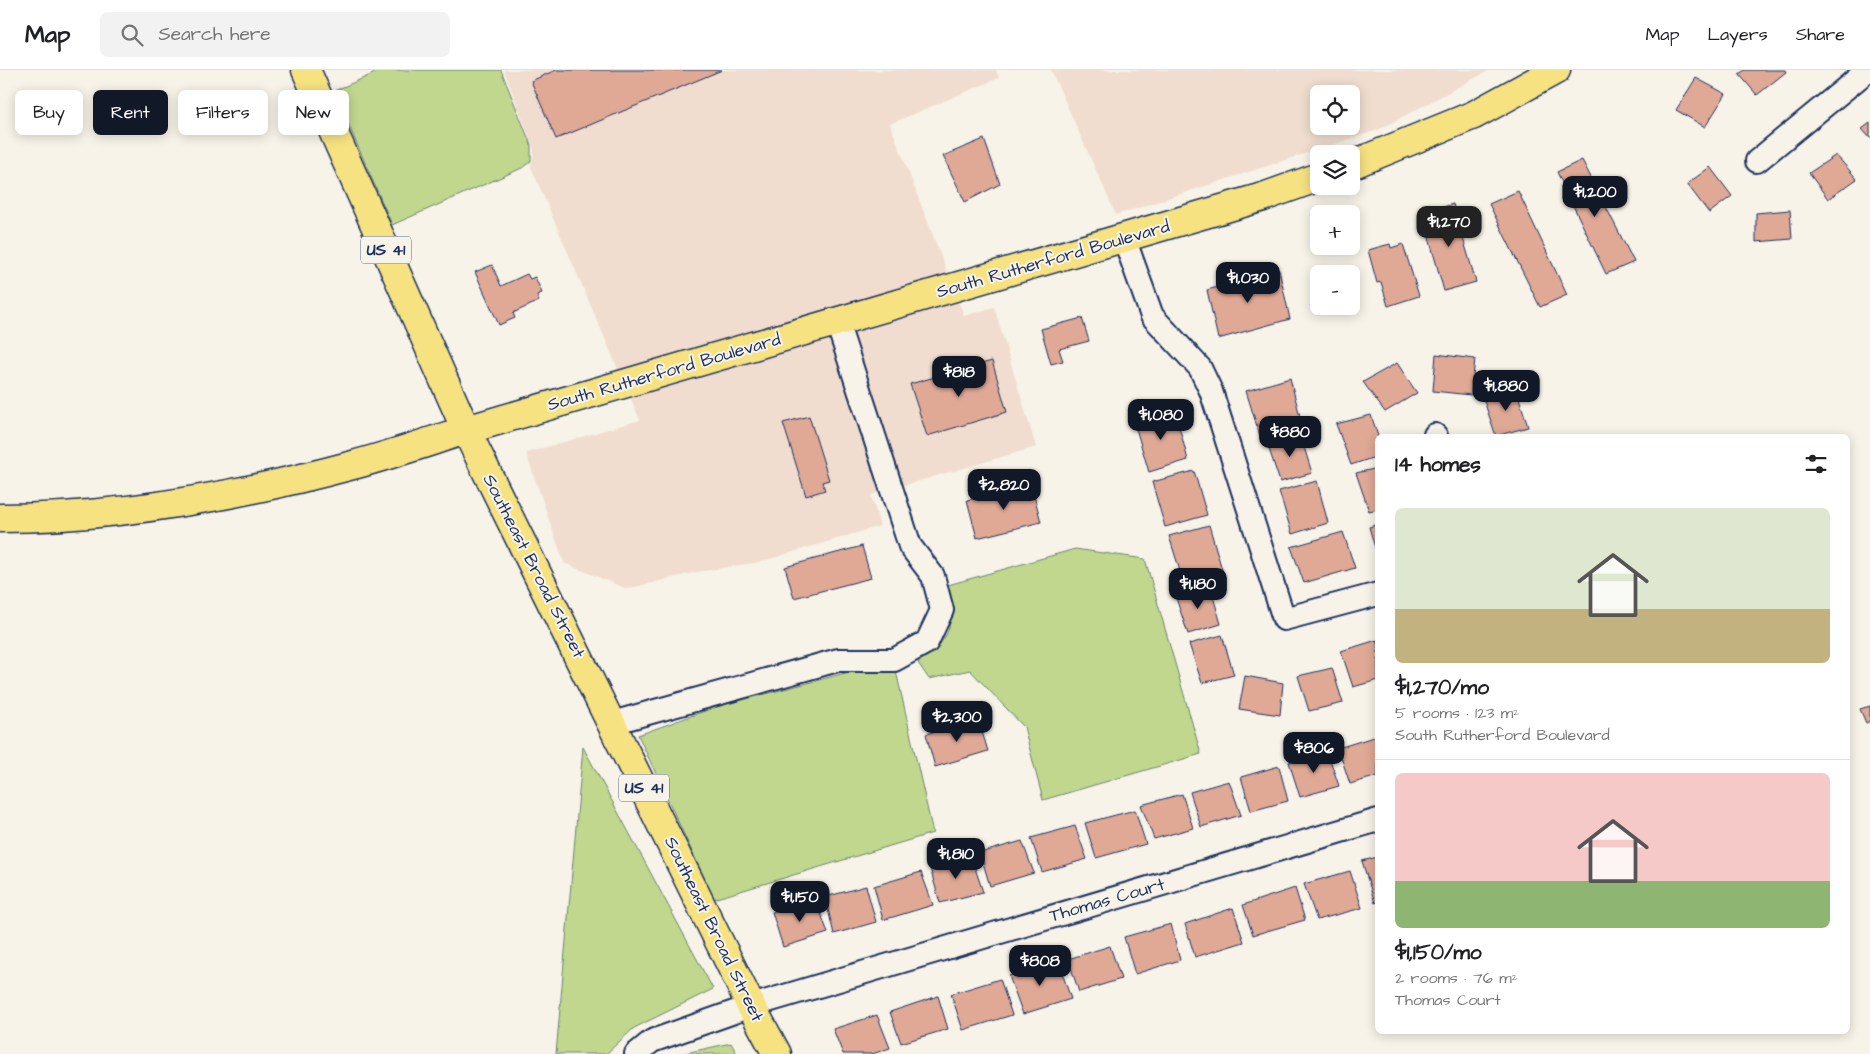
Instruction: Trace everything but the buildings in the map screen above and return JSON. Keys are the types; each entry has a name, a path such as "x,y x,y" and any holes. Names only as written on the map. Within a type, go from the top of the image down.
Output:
{"main road":[{"name":"Southeast Broad Street","path":"306,70 466,430 751,1006 777,1054"},
{"path":"1360,161 1474,115 1556,70"},
{"name":"South Rutherford Boulevard","path":"0,518 138,508 227,494 353,465 466,430 1263,197 1310,180"}],"street":[{"path":"1757,161 1868,70"},
{"path":"1124,238 1152,316 1200,368 1211,391 1284,618 1375,595"},
{"path":"612,723 838,660 894,660 927,642 942,610 933,576 910,546 836,322"},
{"name":"Thomas Court","path":"636,1054 652,1041 751,1006 1375,821"}],"shaded area":[{"path":"504,70 996,70 999,78 890,124 964,316 994,307 1036,447 871,495 880,526 760,562 697,572 627,589 564,563 526,453 640,420 531,167 534,150"},
{"path":"1051,70 1490,70 1378,130 1332,145 1310,145 1310,152 1116,215"}],"green space":[{"path":"382,70 501,70 531,145 531,161 522,168 392,225 349,126 349,90 336,90"},
{"path":"1075,549 1145,559 1201,754 1043,800 1024,727 970,670 929,679 918,663 939,645 948,630 950,611 948,585"},
{"path":"857,670 896,671 933,833 714,899 638,735 716,707"},
{"path":"583,747 713,989 634,1028 606,1054 556,1054"},
{"path":"731,1043 737,1054 681,1054"}]}
